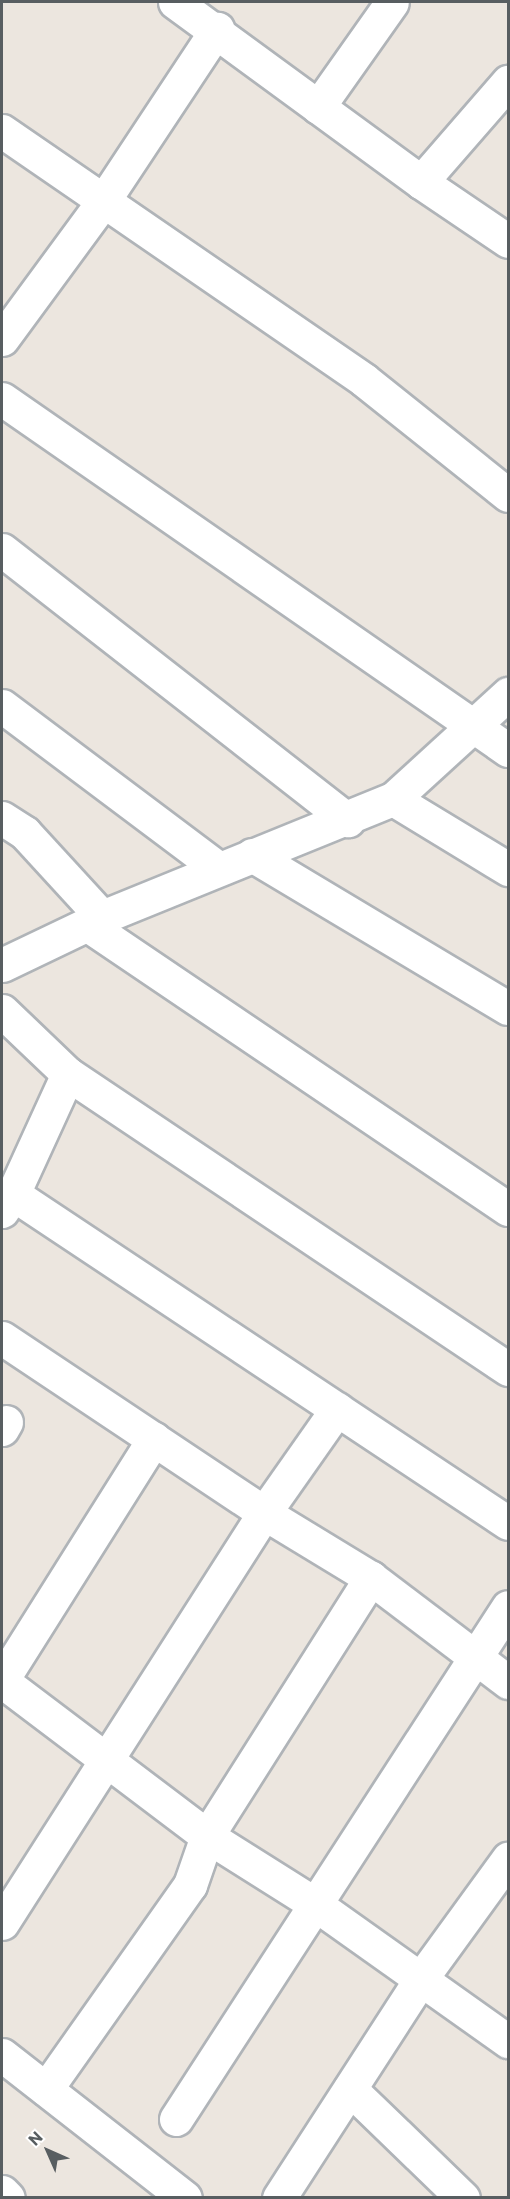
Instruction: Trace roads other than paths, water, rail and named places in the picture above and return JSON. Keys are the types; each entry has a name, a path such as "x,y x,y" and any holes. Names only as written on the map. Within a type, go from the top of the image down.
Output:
{"street":[{"path":"175,2 217,29 318,107 421,182 508,241"},
{"path":"318,107 392,2"},
{"path":"2,339 102,203 217,29"},
{"path":"421,182 508,82"},
{"path":"2,131 102,203 364,380 508,495"},
{"path":"2,399 470,726 508,750"},
{"path":"2,550 348,820"},
{"path":"2,965 95,921 252,855 348,820 393,799 470,726 508,694"},
{"path":"2,706 219,869"},
{"path":"393,799 508,869"},
{"path":"2,818 25,833 95,921 508,1209"},
{"path":"252,855 508,1008"},
{"path":"2,1011 68,1074 508,1369"},
{"path":"68,1074 7,1203 337,1409 508,1524"},
{"path":"2,1338 264,1513 371,1578 476,1660 508,1682"},
{"path":"2,1923 264,1513 337,1409"},
{"path":"154,1439 2,1680 109,1758 207,1836 315,1904 508,2041"},
{"path":"46,2089 190,1885 207,1836 371,1578"},
{"path":"177,2119 476,1660 508,1607"},
{"path":"279,2198 420,1980 508,1859"},
{"path":"2,2055 185,2198"},
{"path":"350,2089 463,2198"},
{"path":"2,2192 8,2198"}]}
